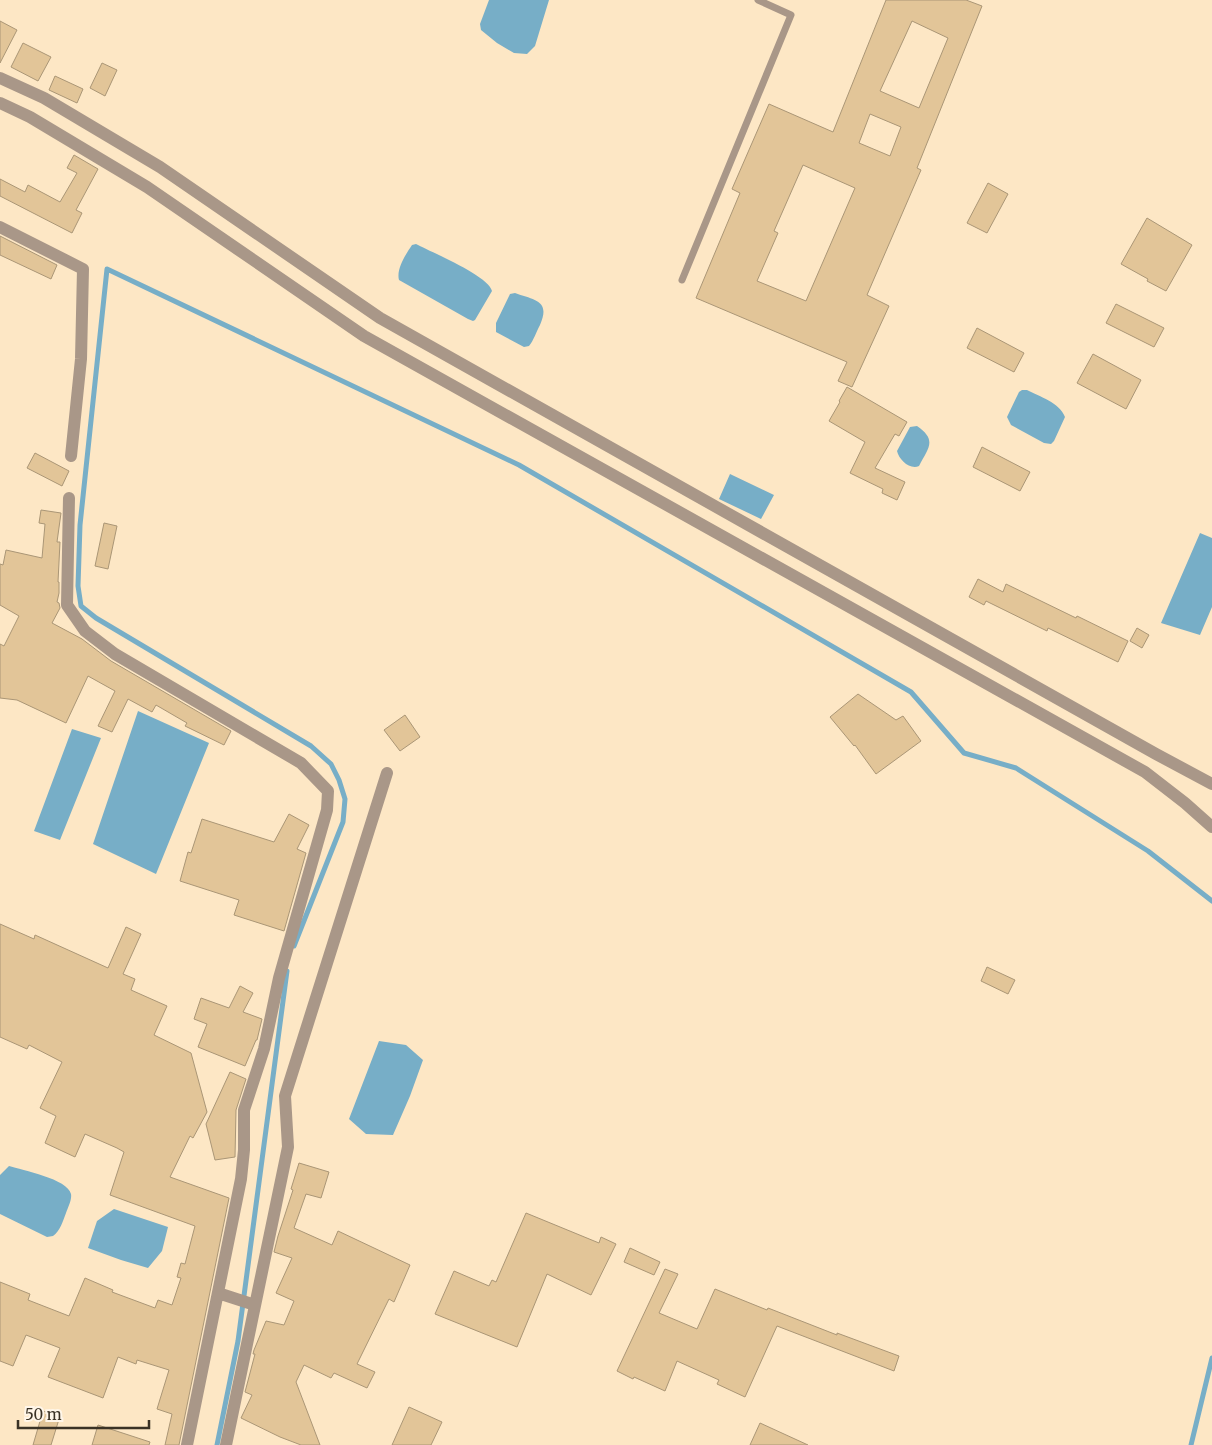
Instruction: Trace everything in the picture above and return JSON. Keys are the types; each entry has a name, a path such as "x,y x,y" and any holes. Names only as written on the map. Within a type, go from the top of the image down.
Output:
{"street":[{"path":"0,78 44,98 160,167 380,318 1148,750 1212,784"},
{"path":"0,103 30,117 147,187 364,336 1145,772 1212,827"},
{"path":"0,227 82,269 81,359 71,456"},
{"path":"69,498 66,605 85,632 115,654 300,763 328,791 327,810 279,978 264,1049 244,1110 244,1150 241,1179 187,1445"},
{"path":"226,1445 288,1147 284,1096 386,774"},
{"path":"218,1293 255,1305"}],"lane":[{"path":"682,280 791,15 758,0"}],"water":[{"path":"489,0 549,0 535,46 527,54 514,53 497,43 481,30 480,24"},
{"path":"416,244 471,272 488,285 492,291 475,320 468,319 399,280 398,276 402,262 412,245"},
{"path":"515,293 539,302 542,306 543,317 529,346 524,347 496,332 496,323 510,294"},
{"path":"1027,390 1054,404 1065,417 1051,444 1044,443 1011,425 1007,417 1019,392"},
{"path":"917,426 927,435 929,444 919,466 912,467 902,461 897,451 910,427"},
{"path":"730,474 774,495 761,519 719,499"},
{"path":"1200,533 1212,538 1212,607 1200,635 1161,623"},
{"path":"138,711 209,743 156,874 93,844"},
{"path":"72,729 101,738 60,840 34,831"},
{"path":"379,1041 406,1045 423,1060 393,1135 366,1134 349,1119"},
{"path":"9,1166 53,1180 68,1189 71,1194 70,1204 61,1226 53,1236 47,1237 0,1214 0,1175"},
{"path":"114,1209 168,1227 162,1251 148,1268 88,1248 97,1221"}],"building":[{"path":"886,0 966,0 982,6 917,168 921,170 867,295 889,306 852,387 838,381 847,362 696,298 740,193 732,189 769,104 833,132","holes":["912,21 948,38 919,108 880,91","870,114 901,127 890,156 859,143","803,165 855,188 806,301 757,281 778,233 774,231"]},
{"path":"0,21 17,30 0,63"},
{"path":"23,43 51,57 38,81 11,67"},
{"path":"102,63 117,70 105,96 90,88"},
{"path":"55,76 83,89 77,103 49,90"},
{"path":"74,155 98,169 76,210 82,213 72,233 0,196 0,179 25,192 28,185 60,202 77,173 67,168"},
{"path":"988,183 1008,194 987,233 967,223"},
{"path":"1147,218 1192,245 1166,291 1121,264"},
{"path":"0,236 57,265 51,279 0,255"},
{"path":"1116,304 1164,328 1154,347 1106,323"},
{"path":"977,328 1024,353 1014,372 967,348"},
{"path":"1093,354 1141,380 1126,409 1077,383"},
{"path":"847,387 907,422 899,436 895,434 875,468 905,482 897,500 882,493 883,489 850,473 865,442 829,421"},
{"path":"982,447 1030,472 1020,491 973,467"},
{"path":"35,453 69,471 62,486 27,468"},
{"path":"41,510 61,513 57,542 60,542 59,593 57,602 60,608 52,623 82,639 111,661 231,731 224,745 185,726 187,723 156,705 152,712 128,699 112,732 98,726 115,691 88,676 66,723 17,700 0,698 0,644 4,646 19,616 0,605 0,564 3,565 6,550 42,558 45,524 39,523"},
{"path":"104,523 117,526 108,569 95,566"},
{"path":"978,579 1003,592 1006,584 1128,641 1118,662 1048,628 1047,631 986,601 984,605 969,597"},
{"path":"1137,628 1149,635 1142,648 1130,641"},
{"path":"858,694 896,720 903,716 921,741 876,774 855,745 830,717"},
{"path":"405,715 420,737 400,751 384,730"},
{"path":"289,814 309,825 297,849 306,853 284,931 234,915 239,900 180,881 188,852 191,853 202,819 274,842"},
{"path":"0,924 34,939 35,935 108,968 126,927 141,934 123,974 135,979 131,990 167,1006 154,1035 191,1053 207,1112 193,1138 190,1136 170,1177 229,1198 179,1445 165,1445 172,1414 157,1409 169,1370 137,1360 136,1364 118,1357 103,1398 48,1377 60,1348 26,1335 13,1366 0,1361 0,1282 30,1294 28,1300 69,1316 85,1278 113,1290 112,1292 155,1308 158,1300 172,1305 181,1278 177,1277 181,1263 185,1264 195,1226 110,1195 124,1152 117,1148 85,1134 75,1157 45,1143 56,1116 40,1108 62,1062 29,1045 27,1049 0,1037"},
{"path":"987,967 1015,980 1008,994 981,981"},
{"path":"240,986 253,993 243,1012 262,1019 257,1040 245,1066 198,1047 207,1024 194,1019 201,998 229,1008"},
{"path":"230,1072 246,1079 236,1110 235,1157 215,1160 206,1124"},
{"path":"299,1163 329,1172 321,1198 306,1194 294,1228 332,1245 338,1231 410,1265 394,1302 389,1299 357,1364 375,1372 367,1388 334,1373 331,1378 304,1365 296,1382 320,1445 301,1445 241,1418 252,1395 245,1392 255,1354 253,1354 254,1350 266,1321 284,1325 294,1301 276,1293 292,1258 274,1252 293,1190 291,1189"},
{"path":"526,1213 599,1243 601,1237 616,1244 591,1295 547,1274 517,1347 435,1314 454,1271 489,1286 492,1280 496,1282"},
{"path":"630,1248 660,1262 654,1275 624,1262"},
{"path":"665,1269 678,1274 659,1313 697,1329 715,1289 767,1310 768,1308 837,1335 837,1333 899,1356 894,1371 777,1326 745,1397 717,1384 719,1380 677,1361 665,1391 634,1377 633,1379 617,1371"},
{"path":"409,1407 442,1422 431,1445 392,1445"},
{"path":"43,1411 60,1416 51,1445 33,1445"},
{"path":"760,1423 808,1445 750,1445"},
{"path":"98,1425 150,1442 149,1445 92,1445"}],"waterway":[{"path":"294,946 343,822 345,799 331,764 311,746 96,618 81,606 78,586 80,525 107,269 519,465 911,692 964,753 1016,768 1148,851 1212,901"},
{"path":"217,1445 238,1341 287,971"},
{"path":"1191,1445 1212,1358"}]}
